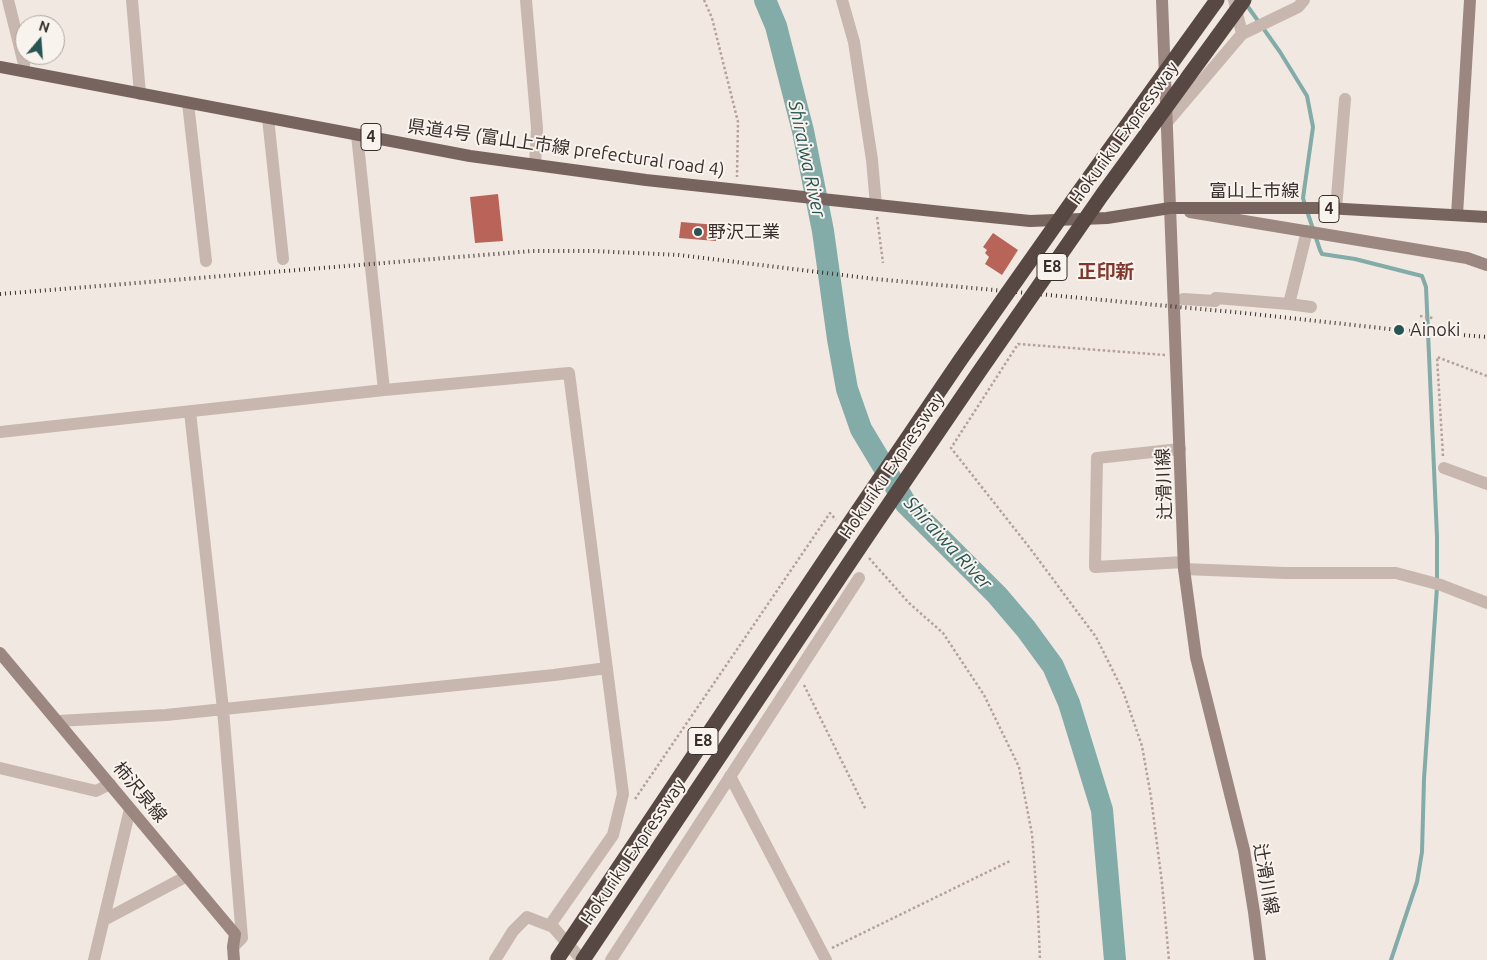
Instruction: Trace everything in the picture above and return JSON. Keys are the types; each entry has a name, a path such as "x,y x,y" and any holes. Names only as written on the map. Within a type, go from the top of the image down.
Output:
{"highway":[{"name":"Hokuriku Expressway","path":"558,958 956,367 1217,0"},
{"name":"Hokuriku Expressway","path":"582,960 979,372 1108,187 1244,0"}],"main road":[{"name":"辻滑川線","path":"1162,0 1184,565 1196,657 1244,850 1260,960"},
{"path":"1457,215 1470,0"},
{"name":"県道4号 (富山上市線 prefectural road 4)","path":"0,67 470,156 646,180 740,189"},
{"name":"4","path":"740,189 1030,220 1106,218 1170,208"},
{"path":"1170,208 1467,258 1487,265"},
{"name":"富山上市線","path":"1170,208 1336,209 1487,217"},
{"name":"柿沢泉線","path":"0,653 235,934 233,954"}],"street":[{"path":"8,0 24,64 23,71"},
{"path":"132,0 140,94"},
{"path":"526,0 537,128 535,165"},
{"path":"842,0 854,42 872,160 876,205"},
{"path":"1234,0 1242,34"},
{"path":"1168,121 1242,34 1298,8 1304,0"},
{"path":"1336,209 1345,100"},
{"path":"188,103 206,260"},
{"path":"268,118 282,259"},
{"path":"357,135 384,390"},
{"path":"1288,304 1307,231"},
{"path":"1183,299 1215,301 1216,298 1311,307"},
{"path":"0,432 384,390 569,374 623,794 613,835 550,925"},
{"path":"190,412 222,709 242,938 233,954"},
{"path":"1180,449 1097,458 1095,567 1184,565 1285,573 1396,573 1441,585 1487,603"},
{"path":"1444,468 1487,484"},
{"path":"611,960 859,578"},
{"path":"58,721 166,716 607,668"},
{"path":"0,768 96,791 110,784"},
{"path":"730,776 824,956"},
{"path":"94,960 130,809"},
{"path":"104,920 187,876"},
{"path":"495,960 513,931 527,917 553,927 582,960"}],"path":[{"path":"704,0 712,18 738,122 740,189"},
{"path":"876,205 883,263"},
{"path":"1420,316 1433,318"},
{"path":"1169,960 1151,797 1142,746 1123,691 1096,637 1029,546 951,448 1018,344 1176,356"},
{"path":"1444,468 1437,357 1487,376"},
{"path":"631,805 830,513 837,521"},
{"path":"869,558 909,603 943,633 984,694 1019,767 1032,834 1040,960"},
{"path":"797,672 866,810"},
{"path":"824,956 1010,861"}],"building":[{"path":"498,194 503,241 475,243 470,197"},
{"name":"野沢工業","path":"681,222 717,225 716,241 679,238"},
{"path":"993,233 1018,250 1002,275 985,264 989,257 985,253 987,250 983,247"}],"waterway":[{"name":"Shiraiwa River","path":"765,0 776,26 803,131 823,231 847,389 861,429 906,504 997,595 1026,629 1053,666 1069,703 1102,810 1115,960"},
{"path":"1246,4 1280,52 1307,96 1313,127 1303,198 1305,205"},
{"path":"1307,211 1322,254 1355,259 1422,276 1426,287 1437,537 1437,580"},
{"path":"1391,960 1417,882 1422,852 1424,779 1437,587"}],"railway":[{"path":"0,294 532,251 594,251 679,255 875,279 1487,337"}],"place":[{"name":"野沢工業","path":"698,232"},
{"name":"Ainoki","path":"1399,330"}],"district":[{"name":"正印新","path":"1106,272"}]}
